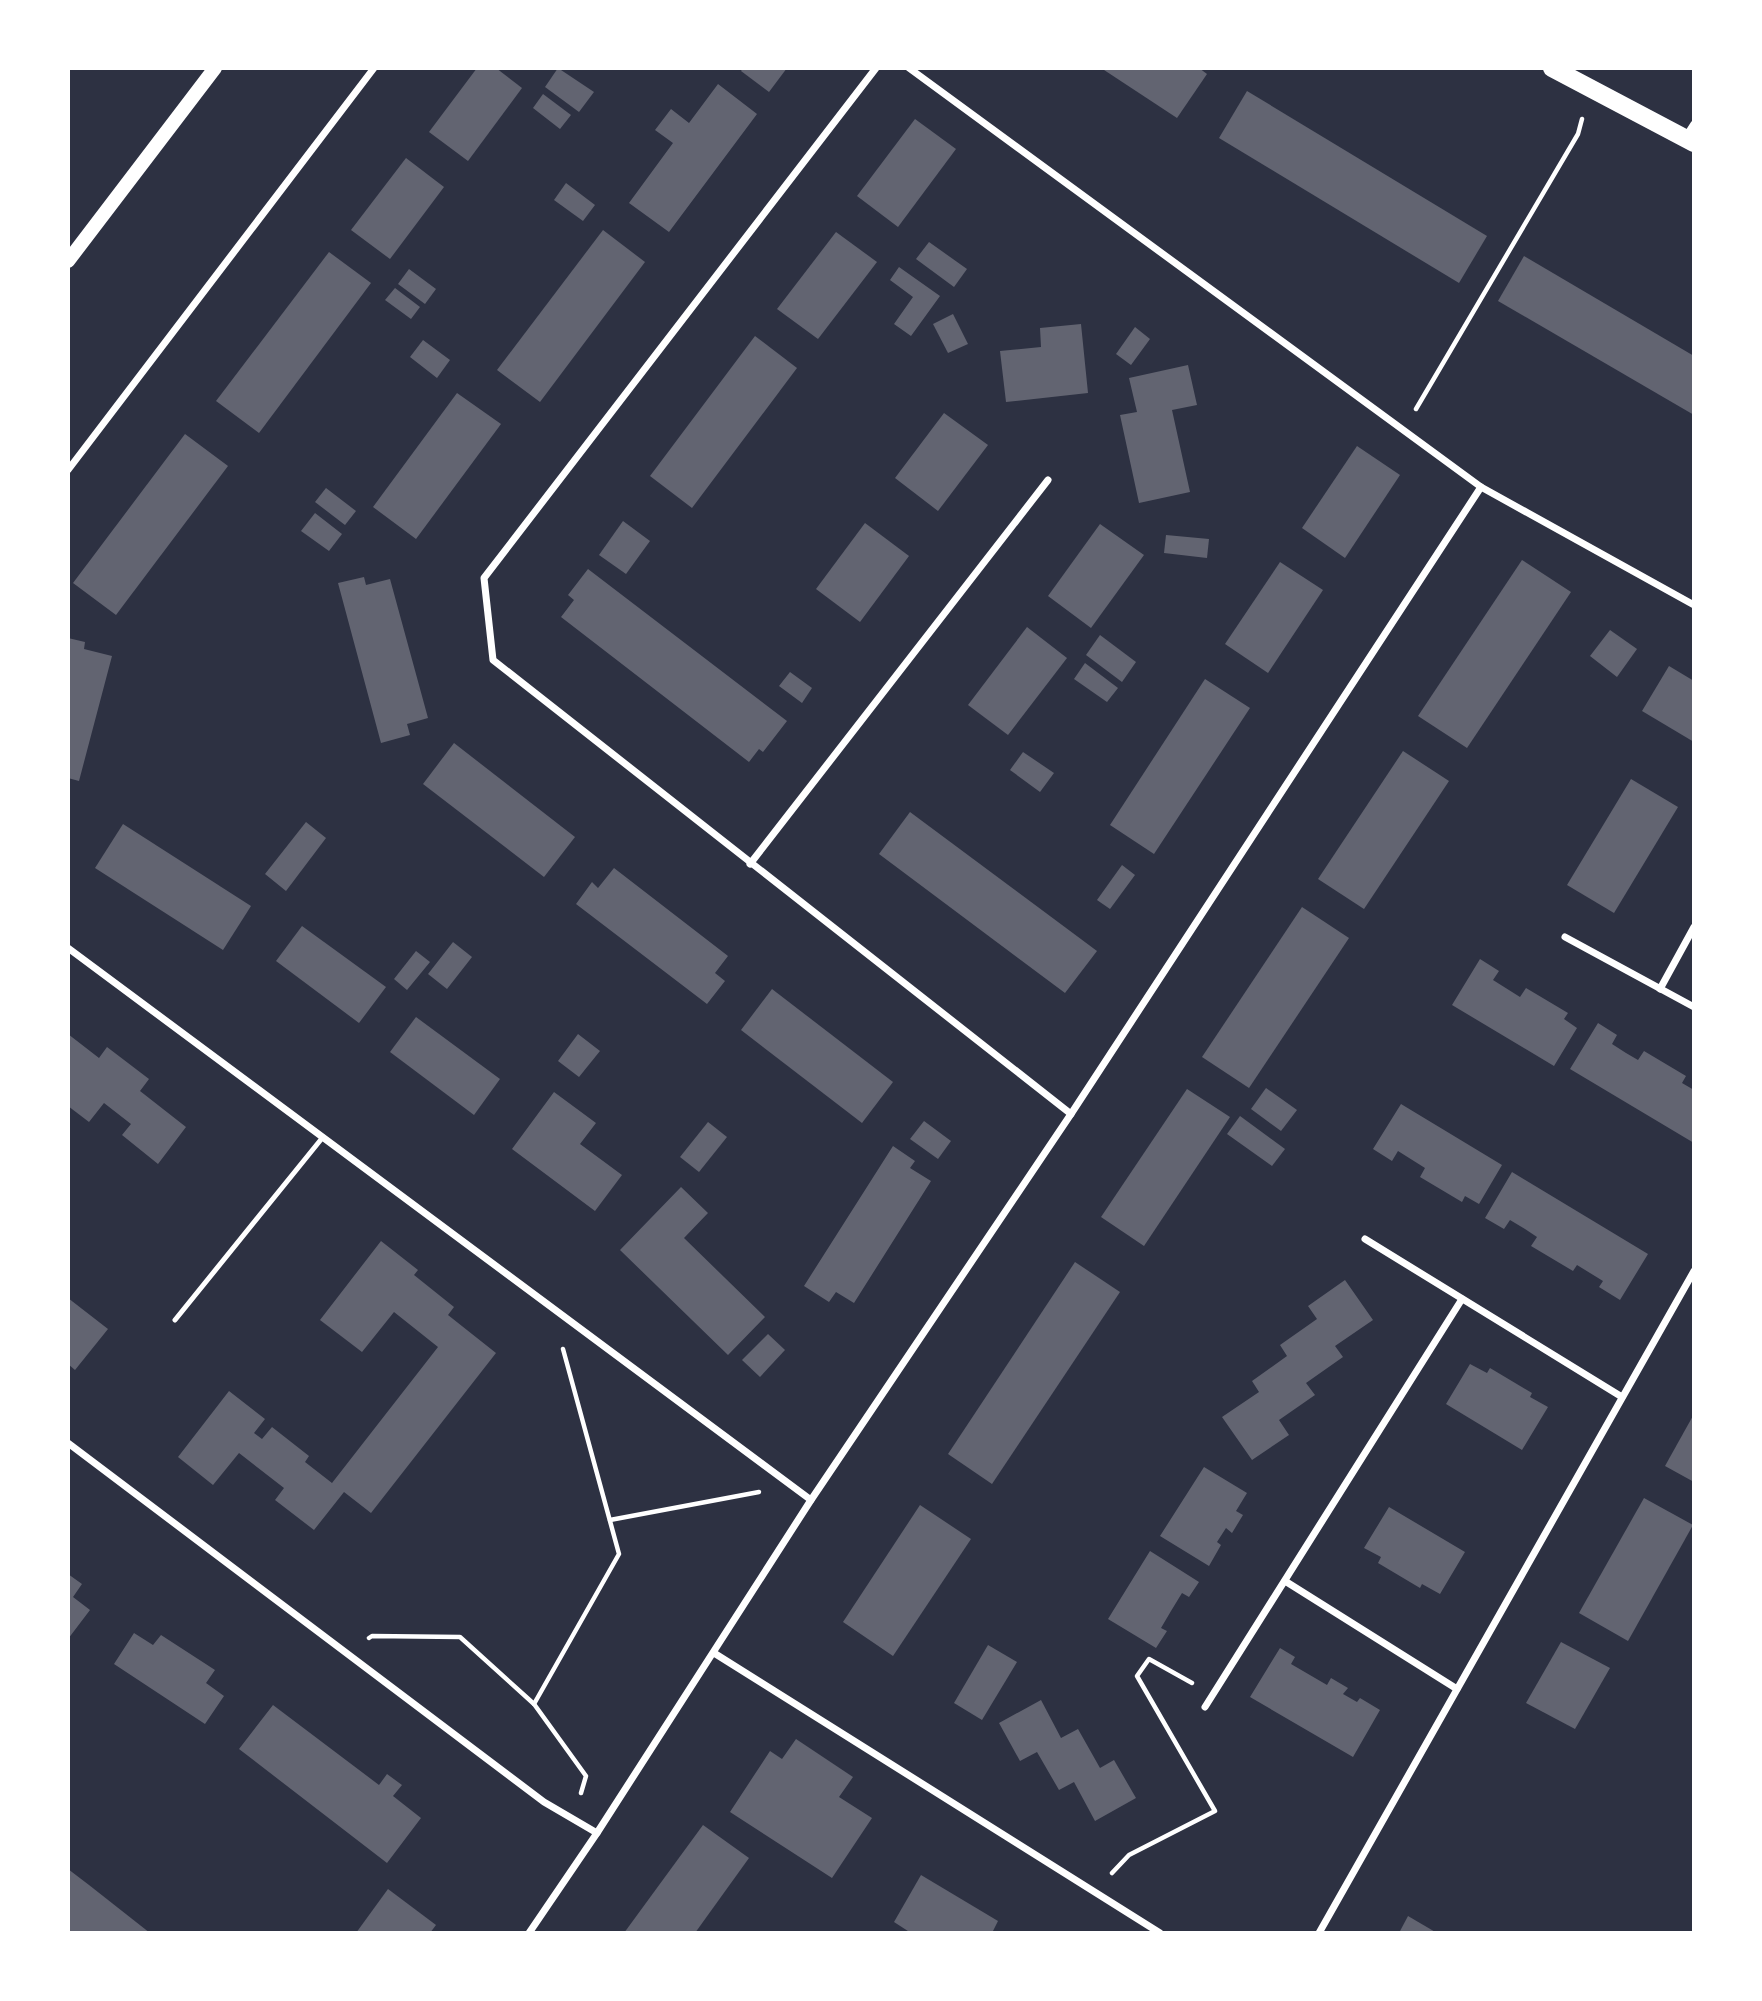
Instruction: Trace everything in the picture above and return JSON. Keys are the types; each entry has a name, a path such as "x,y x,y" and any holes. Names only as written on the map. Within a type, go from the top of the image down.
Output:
{"main road":[{"path":"68,261 215,68"},
{"path":"1552,68 1691,135"}],"street":[{"path":"68,470 374,68"},
{"path":"876,68 484,578 493,660 1072,1114"},
{"path":"909,68 1481,487 1694,605"},
{"path":"750,864 1048,480"},
{"path":"529,1933 597,1833 811,1500 1072,1114 1481,487"},
{"path":"1660,989 1694,927"},
{"path":"1565,937 1694,1007"},
{"path":"68,947 811,1500"},
{"path":"1365,1239 1622,1397"},
{"path":"1320,1933 1694,1270"},
{"path":"1205,1707 1461,1299"},
{"path":"68,1443 544,1802 597,1833"},
{"path":"1285,1581 1457,1689"},
{"path":"713,1653 1160,1933"}],"lane":[{"path":"175,1320 323,1137"}],"path":[{"path":"1403,430 1578,134 1589,88"},
{"path":"534,1704 620,1553 551,1308"},
{"path":"610,1520 791,1486"},
{"path":"350,1655 372,1636 460,1637 534,1704 586,1776 573,1819"},
{"path":"1094,1892 1129,1855 1215,1811 1137,1676 1149,1659 1192,1682 1205,1707"}],"building":[{"path":"477,68 496,68 522,88 468,161 429,132"},
{"path":"558,68 594,92 579,112 545,87"},
{"path":"743,68 787,68 769,92 741,71"},
{"path":"1101,68 1199,68 1207,74 1177,118"},
{"path":"718,84 757,114 669,232 629,203 673,143 655,130 671,109 689,123"},
{"path":"1247,91 1487,236 1459,283 1219,138"},
{"path":"543,94 571,115 560,129 533,108"},
{"path":"915,119 956,149 898,227 857,196"},
{"path":"406,158 444,187 390,259 351,230"},
{"path":"566,183 595,205 583,221 554,200"},
{"path":"603,230 645,262 540,402 497,370"},
{"path":"836,232 877,262 818,339 777,309"},
{"path":"929,242 967,269 954,287 916,259"},
{"path":"329,252 371,283 259,433 216,401"},
{"path":"1524,256 1694,356 1694,415 1498,301"},
{"path":"899,267 940,296 911,336 894,324 913,297 890,280"},
{"path":"409,269 436,289 425,304 398,284"},
{"path":"395,288 420,307 411,319 385,300"},
{"path":"953,314 968,344 948,353 933,324"},
{"path":"1081,324 1088,393 1006,402 1000,351 1041,347 1040,328"},
{"path":"1135,327 1150,339 1131,365 1116,354"},
{"path":"755,336 797,368 692,508 650,476"},
{"path":"423,340 450,360 437,378 410,357"},
{"path":"1188,365 1197,405 1172,410 1190,492 1139,503 1120,415 1137,412 1129,378"},
{"path":"457,393 501,424 416,539 373,507"},
{"path":"944,413 988,445 938,511 895,478"},
{"path":"185,434 228,466 116,615 73,583"},
{"path":"1357,446 1400,475 1345,558 1302,528"},
{"path":"326,488 356,511 345,525 315,502"},
{"path":"315,513 342,534 329,551 301,531"},
{"path":"623,521 650,541 626,574 599,555"},
{"path":"865,523 909,556 860,622 816,589"},
{"path":"1100,524 1144,555 1091,628 1048,596"},
{"path":"1166,535 1209,539 1207,558 1164,553"},
{"path":"1522,560 1571,592 1467,748 1418,716"},
{"path":"1280,562 1323,590 1268,673 1225,644"},
{"path":"588,569 787,721 763,752 759,749 749,762 561,617 574,600 568,595"},
{"path":"364,577 366,585 390,579 428,718 407,724 410,735 381,743 338,583"},
{"path":"1027,627 1067,658 1008,735 968,705"},
{"path":"1610,630 1637,649 1617,677 1590,656"},
{"path":"1100,635 1136,662 1122,682 1086,655"},
{"path":"68,638 85,642 84,649 112,656 79,781 68,778"},
{"path":"1085,663 1118,688 1107,702 1074,679"},
{"path":"1669,666 1694,681 1694,742 1642,711"},
{"path":"790,672 812,688 802,703 779,686"},
{"path":"1205,679 1250,708 1154,854 1110,825"},
{"path":"454,743 575,837 544,877 423,784"},
{"path":"1403,751 1449,781 1364,909 1318,879"},
{"path":"1023,752 1054,773 1040,792 1010,770"},
{"path":"1631,779 1678,807 1614,913 1567,885"},
{"path":"910,812 1097,951 1065,993 879,854"},
{"path":"306,822 326,838 286,891 265,874"},
{"path":"123,824 251,906 223,950 95,868"},
{"path":"1122,865 1135,875 1110,909 1097,900"},
{"path":"614,868 728,956 715,973 725,981 707,1004 576,904 592,882 598,888"},
{"path":"1302,907 1349,938 1249,1088 1202,1057"},
{"path":"302,926 386,987 359,1023 276,961"},
{"path":"453,942 472,957 447,989 428,974"},
{"path":"416,951 430,962 407,990 394,979"},
{"path":"1480,959 1499,971 1493,980 1520,997 1526,988 1568,1013 1564,1019 1577,1028 1554,1066 1452,1005"},
{"path":"772,989 893,1082 862,1123 741,1030"},
{"path":"416,1017 500,1079 474,1115 390,1052"},
{"path":"1598,1023 1617,1035 1612,1044 1626,1053 1638,1060 1644,1051 1686,1076 1682,1083 1694,1090 1694,1143 1570,1069"},
{"path":"68,1034 99,1058 107,1047 149,1079 140,1091 186,1127 158,1164 122,1135 131,1124 104,1103 89,1122 68,1106"},
{"path":"578,1034 600,1051 579,1077 558,1061"},
{"path":"1266,1088 1297,1110 1281,1131 1251,1109"},
{"path":"1187,1089 1230,1117 1144,1246 1101,1217"},
{"path":"554,1092 596,1123 580,1144 622,1175 595,1211 512,1149"},
{"path":"1401,1104 1502,1165 1479,1204 1465,1196 1462,1202 1420,1177 1425,1168 1398,1151 1392,1161 1373,1149"},
{"path":"1240,1116 1285,1149 1272,1166 1227,1134"},
{"path":"924,1121 951,1141 938,1159 910,1139"},
{"path":"708,1122 727,1137 699,1172 680,1157"},
{"path":"893,1146 915,1161 910,1168 931,1181 854,1303 836,1292 829,1302 804,1286"},
{"path":"1512,1172 1648,1254 1620,1300 1599,1287 1603,1281 1577,1265 1573,1271 1531,1246 1537,1237 1525,1229 1510,1220 1504,1229 1485,1218"},
{"path":"681,1187 708,1213 684,1238 765,1317 728,1355 620,1250"},
{"path":"381,1241 418,1270 414,1275 454,1307 448,1315 496,1353 371,1513 344,1492 314,1530 275,1500 284,1488 239,1453 213,1485 178,1457 229,1391 265,1419 254,1433 262,1439 272,1427 309,1456 305,1462 332,1483 438,1347 394,1312 362,1352 320,1320"},
{"path":"1075,1262 1120,1292 992,1484 948,1454"},
{"path":"1345,1280 1373,1320 1335,1346 1343,1357 1306,1383 1315,1395 1279,1420 1289,1435 1252,1460 1222,1417 1259,1392 1252,1381 1287,1356 1280,1345 1317,1319 1308,1306"},
{"path":"68,1298 108,1329 75,1370 68,1364"},
{"path":"768,1334 785,1350 760,1377 742,1360"},
{"path":"1470,1364 1487,1373 1490,1368 1532,1393 1530,1397 1548,1407 1522,1450 1446,1404"},
{"path":"1694,1414 1694,1482 1665,1466"},
{"path":"1204,1467 1247,1493 1236,1511 1243,1515 1232,1533 1226,1528 1217,1542 1221,1545 1209,1566 1160,1536"},
{"path":"1644,1498 1693,1525 1628,1641 1579,1613"},
{"path":"920,1505 971,1539 893,1656 843,1622"},
{"path":"1389,1507 1465,1552 1440,1594 1422,1584 1420,1588 1378,1563 1381,1557 1364,1548"},
{"path":"1150,1551 1199,1582 1189,1597 1182,1593 1161,1628 1167,1631 1156,1648 1108,1619"},
{"path":"68,1574 82,1584 73,1597 90,1610 68,1639"},
{"path":"134,1633 153,1645 161,1635 215,1670 206,1683 224,1696 205,1724 114,1664"},
{"path":"1561,1642 1610,1668 1575,1729 1526,1703"},
{"path":"988,1645 1017,1662 982,1720 954,1703"},
{"path":"1280,1648 1295,1657 1291,1664 1327,1685 1331,1678 1348,1688 1343,1694 1357,1702 1360,1698 1380,1710 1353,1757 1250,1697"},
{"path":"1041,1700 1061,1738 1078,1729 1100,1768 1114,1760 1136,1798 1095,1821 1074,1782 1059,1790 1037,1752 1020,1761 999,1723"},
{"path":"273,1705 379,1785 387,1774 402,1785 393,1796 421,1818 387,1863 239,1749"},
{"path":"796,1739 853,1777 839,1797 872,1818 832,1878 730,1812 770,1751 782,1759"},
{"path":"703,1825 749,1858 695,1933 624,1933"},
{"path":"68,1869 89,1885 150,1933 68,1933"},
{"path":"921,1875 998,1921 992,1933 911,1933 894,1922"},
{"path":"388,1889 436,1925 430,1933 356,1933"},
{"path":"1408,1916 1437,1933 1399,1933"}]}
